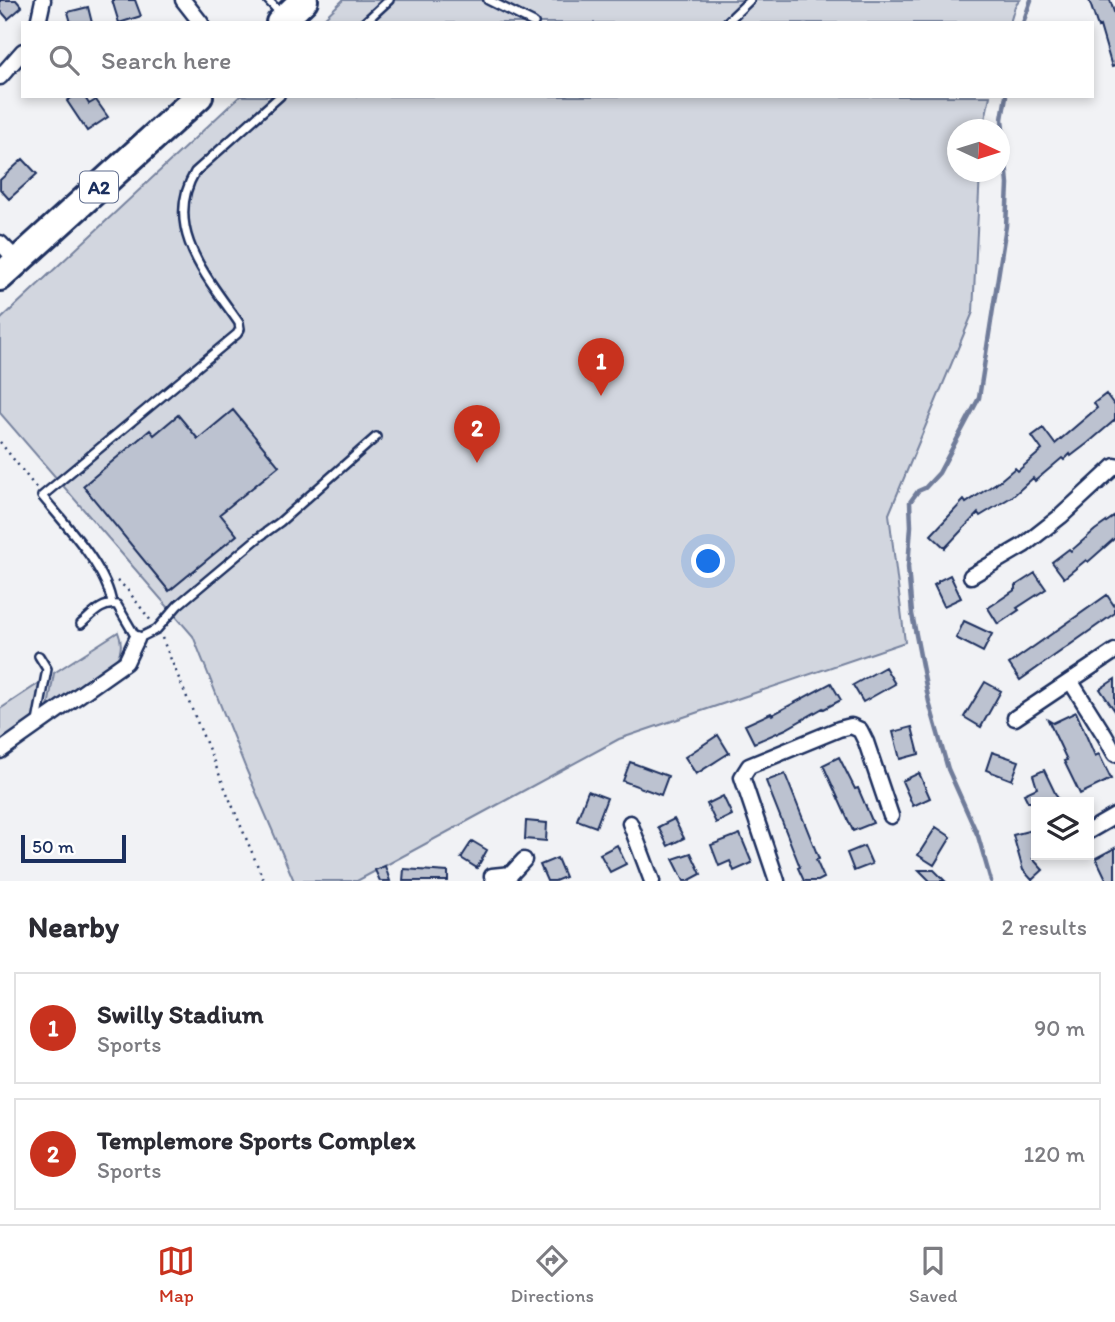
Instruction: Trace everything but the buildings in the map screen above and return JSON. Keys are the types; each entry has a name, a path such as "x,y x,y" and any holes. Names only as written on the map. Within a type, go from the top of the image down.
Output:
{"highway":[{"path":"278,14 304,0"},
{"name":"A2","path":"6,260 197,98"}],"street":[{"path":"38,21 43,0"},
{"path":"183,0 199,21"},
{"path":"1,74 21,53"},
{"path":"971,576 1024,545 1061,516 1115,466"},
{"path":"0,751 126,662 137,639"},
{"path":"1015,719 1115,651"},
{"path":"1070,682 1115,754"},
{"path":"777,881 742,777 749,766 851,726 860,730 866,742 891,816"},
{"path":"1094,828 1115,817"},
{"path":"630,823 652,881"},
{"path":"492,876 513,877 524,860"}],"lane":[{"path":"366,21 389,0"},
{"path":"488,0 530,21"},
{"path":"728,21 750,0"},
{"path":"112,604 100,569 42,495 240,329 239,323 197,262 190,246 183,211 185,195 195,172 279,98"},
{"path":"81,624 107,604 112,604 117,605 137,639 157,628 178,606 258,538 281,522 376,438"},
{"path":"36,726 47,669 39,656"}],"path":[{"path":"0,442 42,495"},
{"path":"100,569 125,588 157,628 264,881"}],"shaded area":[{"path":"343,0 1020,0 1015,6 1011,21 321,21"},
{"path":"238,98 990,98 985,119 947,119 947,182 980,182 973,312 889,514 905,642 619,739 357,881 294,881 193,636 0,413 0,320"},
{"path":"118,632 121,649 113,664 47,713 54,673"},
{"path":"38,684 34,718 0,742 0,709"}],"waterway":[{"path":"1024,21 1031,0"},
{"path":"991,881 978,836 948,769 929,702 912,614 908,567 910,502 918,491 925,488 939,473 979,398 1006,226 1008,184 1002,119 1006,98"}],"place":[{"name":"Swilly Stadium","path":"601,396"},
{"name":"Templemore Sports Complex","path":"477,463"}]}
